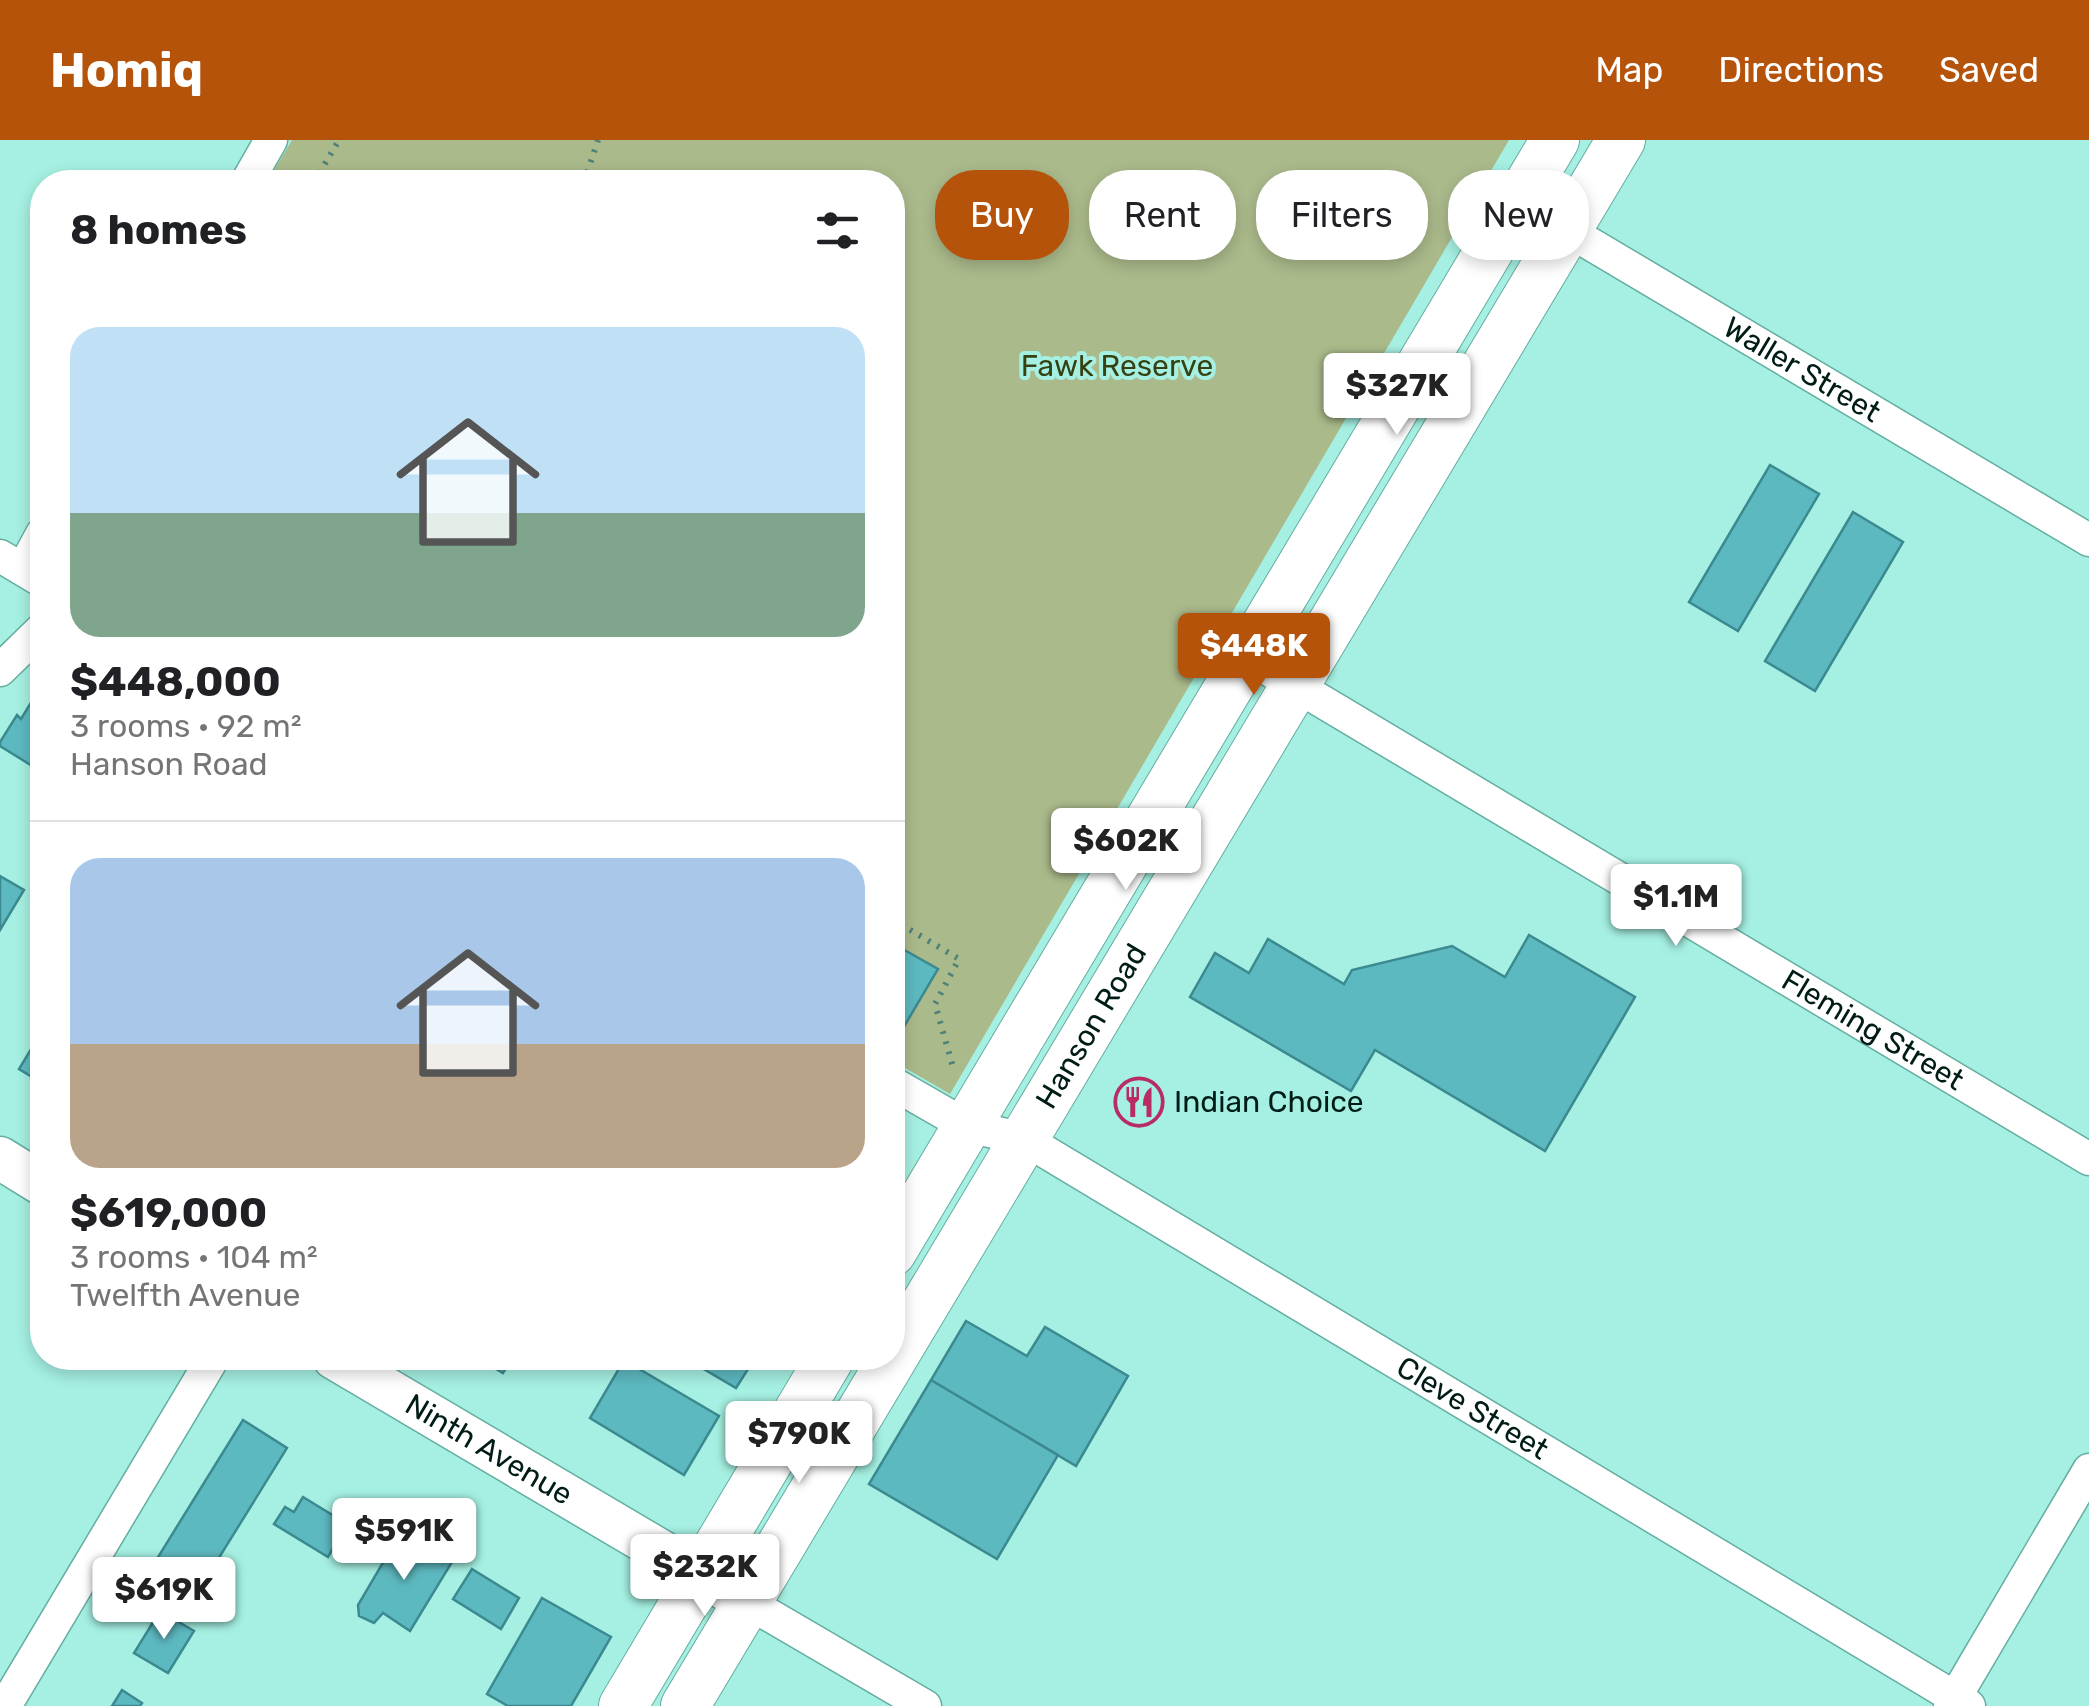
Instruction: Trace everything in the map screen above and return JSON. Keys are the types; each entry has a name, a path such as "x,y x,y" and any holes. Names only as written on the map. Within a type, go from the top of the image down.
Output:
{"main road":[{"name":"Hanson Road","path":"1535,170 1554,140"},
{"name":"Hanson Road","path":"1589,193 1621,140"},
{"name":"Hanson Road","path":"905,1230 1481,260"},
{"name":"Hanson Road","path":"905,1338 1549,260"},
{"path":"622,1706 823,1370"},
{"name":"Hanson Road","path":"684,1706 886,1370"}],"street":[{"path":"254,170 271,140"},
{"name":"Waller Street","path":"1589,243 2089,540"},
{"path":"0,670 30,641"},
{"name":"Fleming Street","path":"1246,656 2089,1159"},
{"name":"Cleve Street","path":"905,1090 968,1126 1024,1139 1958,1703"},
{"path":"0,1158 30,1177"},
{"path":"5,1706 206,1370"},
{"name":"Ninth Avenue","path":"354,1370 747,1602"},
{"path":"1958,1703 2089,1470"},
{"path":"747,1602 924,1706"}],"path":[{"path":"321,170 338,140"},
{"path":"588,170 598,140"},
{"path":"905,927 959,959 935,1004 956,1078"}],"green space":[{"name":"Fawk Reserve","path":"292,140 1509,140 1491,170 1448,170 1448,244 950,1094 905,1068 905,170 274,170"}],"building":[{"path":"1770,465 1819,494 1738,631 1689,602"},
{"path":"1853,512 1903,542 1815,691 1765,661"},
{"path":"30,704 30,765 0,746 17,715 21,719"},
{"path":"0,876 24,890 0,930"},
{"path":"1529,935 1635,997 1545,1151 1375,1050 1351,1091 1190,997 1215,953 1249,973 1268,939 1344,984 1352,970 1452,946 1505,977"},
{"path":"905,950 938,969 905,1025"},
{"path":"30,1051 30,1076 19,1069"},
{"path":"966,1321 1027,1356 1045,1327 1128,1376 1076,1466 931,1380"},
{"path":"618,1370 641,1370 719,1416 684,1475 590,1418"},
{"path":"705,1370 747,1370 736,1388"},
{"path":"931,1380 1058,1455 997,1559 869,1484"},
{"path":"243,1420 287,1448 199,1590 155,1562"},
{"path":"303,1497 347,1524 328,1557 274,1524 285,1507 294,1512"},
{"path":"401,1532 452,1562 410,1631 383,1613 374,1623 359,1616 358,1605"},
{"path":"472,1569 519,1598 501,1629 453,1599"},
{"path":"542,1598 611,1637 571,1706 508,1706 487,1694"},
{"path":"160,1611 194,1631 168,1673 134,1653"},
{"path":"122,1690 142,1703 140,1706 112,1706"}],"place":[{"name":"Indian Choice","path":"1139,1102"}]}
